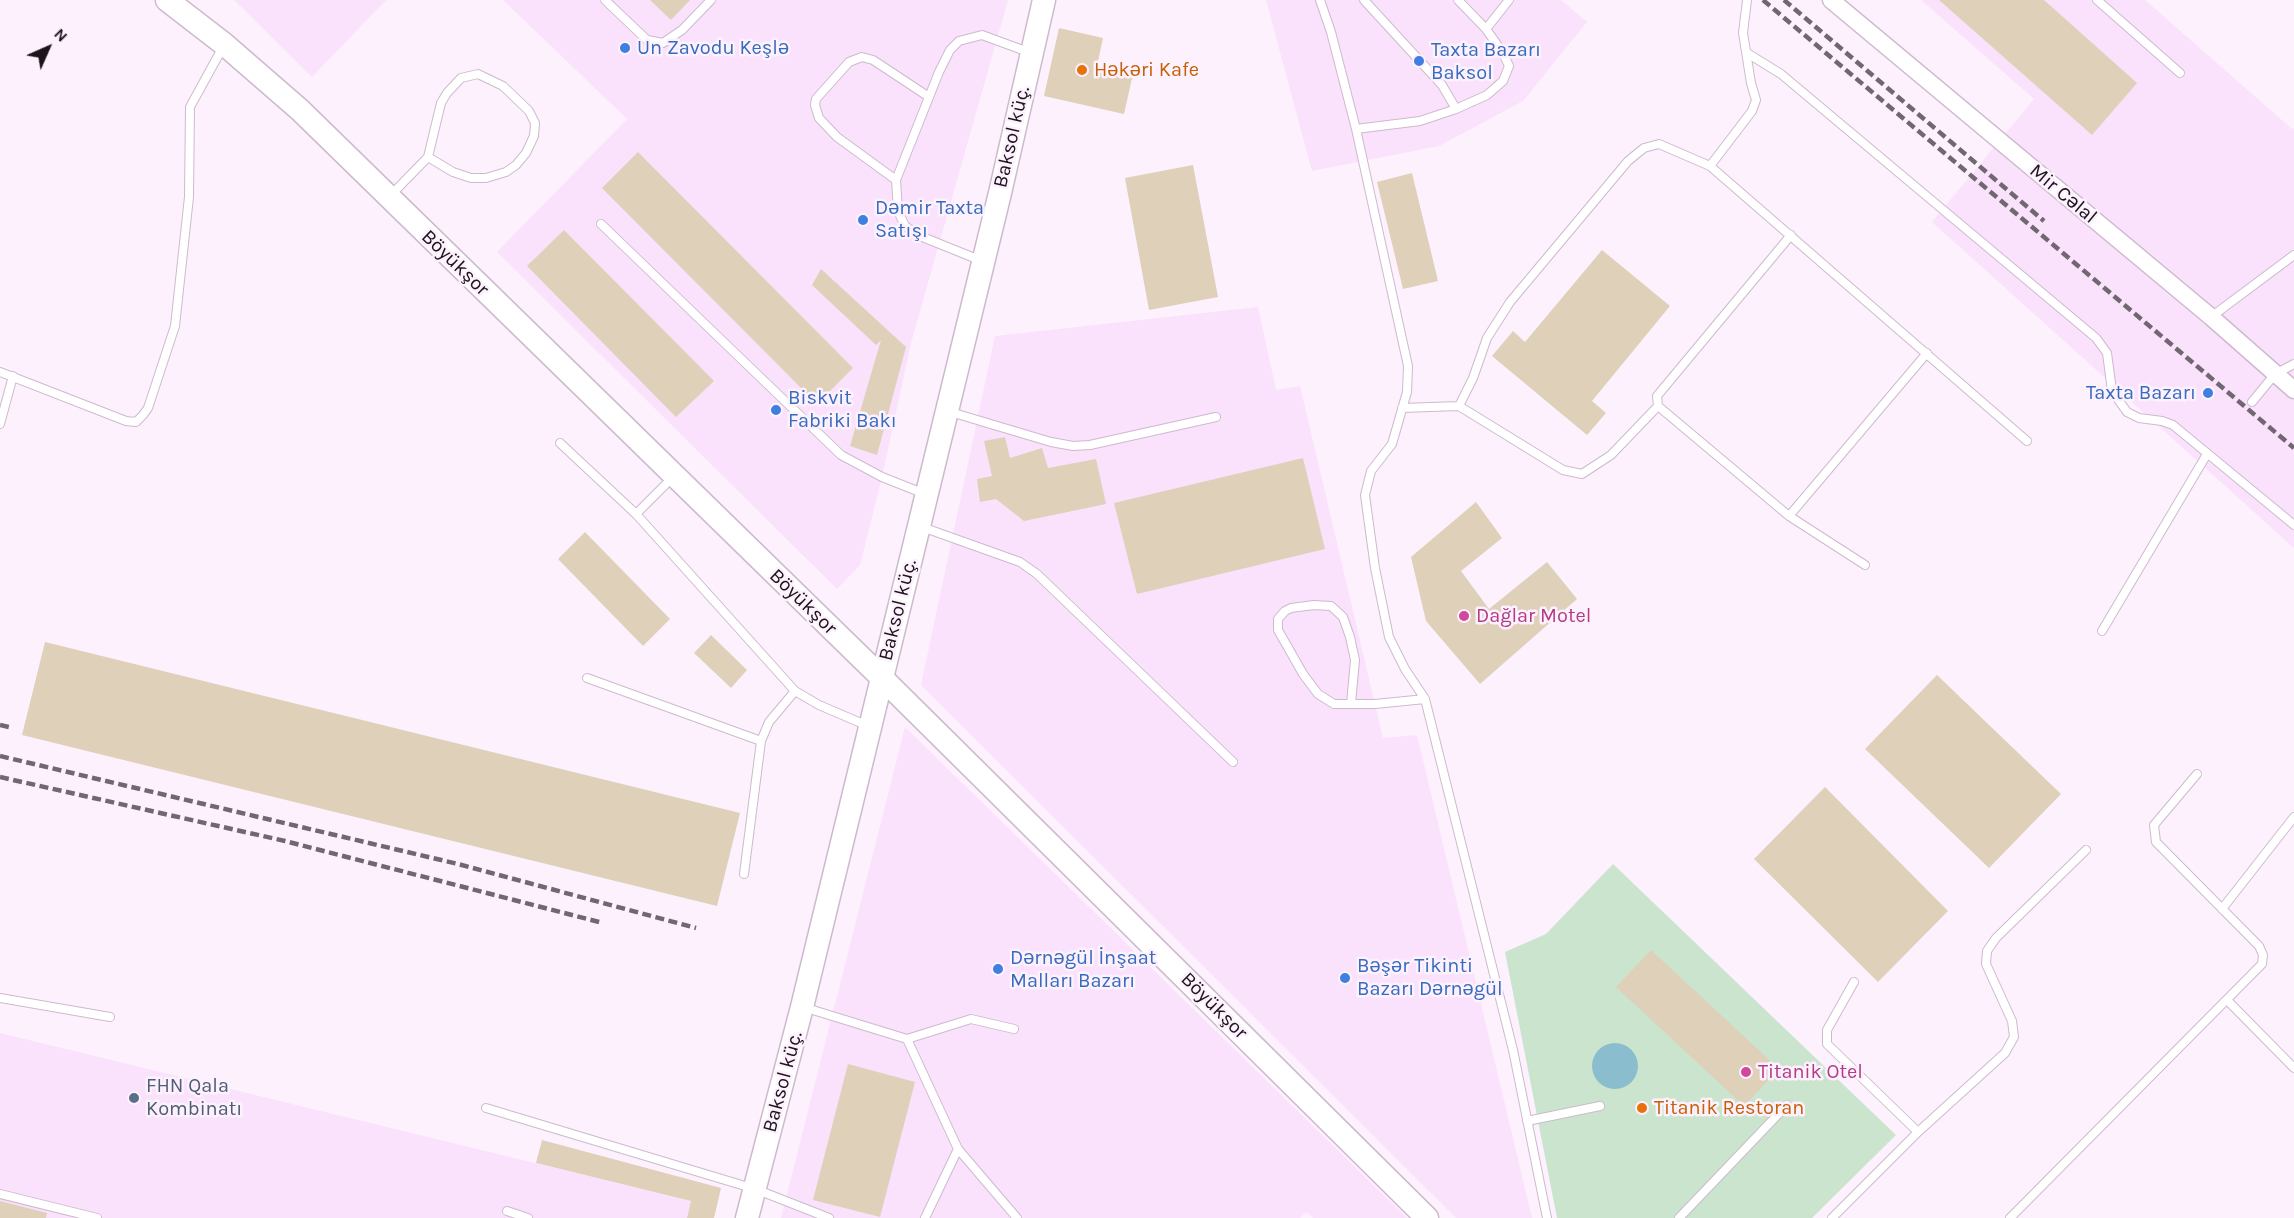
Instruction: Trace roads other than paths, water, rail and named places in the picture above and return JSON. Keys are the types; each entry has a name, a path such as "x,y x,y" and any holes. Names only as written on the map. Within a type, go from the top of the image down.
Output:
{"street":[{"name":"Böyükşor","path":"166,0 224,44 300,110 881,677 1428,1218"},
{"name":"Baksol küç.","path":"747,1218 802,1007 1044,0"},
{"name":"Mir Cəlal","path":"1831,0 2211,317 2294,390"}],"lane":[{"path":"605,0 647,40 663,43 682,30 711,0"},
{"path":"1320,0 1331,32 1356,129 1408,366 1407,392 1392,444 1371,471 1365,495 1375,568 1389,637 1405,669 1425,699 1513,1050 1547,1218"},
{"path":"1364,0 1442,85 1456,109"},
{"path":"1356,129 1420,121 1456,109 1487,95 1503,81 1509,66 1503,53 1486,29 1458,0"},
{"path":"1486,29 1509,0"},
{"path":"1710,166 1752,111 1756,100 1743,33 1747,0"},
{"path":"2097,0 2180,73"},
{"path":"982,261 920,236 905,226 898,211 896,180 950,50 959,40 982,36 1031,53"},
{"path":"0,372 126,421 136,422 148,408 175,326 189,197 190,107 224,44"},
{"path":"1747,54 1781,74 2096,338 2108,352 2112,391 2127,412 2139,418 2173,425 2294,525"},
{"path":"896,180 837,136 819,118 815,105 816,99 849,62 862,57 873,60 929,97"},
{"path":"389,198 428,157 441,103 454,85 469,75 478,74 504,86 529,111 535,123 534,136 526,153 516,165 506,172 486,178 471,178 453,172 428,157"},
{"path":"1459,406 1473,378 1487,338 1509,302 1628,161 1644,148 1659,144 1710,166 2027,441"},
{"path":"601,224 841,455 882,477 926,494"},
{"path":"1791,235 1657,396 1658,406 1789,516 1865,565"},
{"path":"2211,317 2294,255"},
{"path":"1789,516 1927,353"},
{"path":"2252,402 2275,374 2294,364"},
{"path":"0,424 13,376"},
{"path":"1402,408 1459,406 1563,470 1582,474 1611,454 1658,406"},
{"path":"946,411 1051,442 1073,446 1090,445 1216,417"},
{"path":"560,443 636,514 795,691 819,705 870,726"},
{"path":"2102,631 2207,454"},
{"path":"636,514 674,476"},
{"path":"918,525 1020,562 1037,574 1233,762"},
{"path":"1351,704 1355,660 1343,617 1331,606 1291,608 1284,611 1278,619 1278,630 1318,694 1334,704 1351,704 1375,704 1425,699"},
{"path":"587,678 761,741"},
{"path":"744,874 761,741 769,722 795,691"},
{"path":"2010,1218 2262,964 2263,955 2259,946 2156,842 2154,825 2197,774"},
{"path":"2222,909 2294,817"},
{"path":"1832,1218 1918,1132 2005,1053 2014,1037 2012,1021 1986,964 1987,951 1996,938 2086,850"},
{"path":"1854,982 1827,1030 1827,1044 1918,1132"},
{"path":"0,998 110,1017"},
{"path":"2227,1000 2294,1068"},
{"path":"802,1007 907,1039 971,1019 1014,1029"},
{"path":"907,1039 957,1149 1017,1218"},
{"path":"1678,1218 1786,1105"},
{"path":"1527,1121 1600,1106"},
{"path":"486,1108 754,1189 829,1218"},
{"path":"925,1218 957,1149"},
{"path":"0,1194 97,1218"},
{"path":"507,1211 528,1218"}],"water":[{"path":"1615,1043 1631,1050 1638,1066 1631,1082 1615,1089 1599,1082 1592,1066 1599,1050"}],"railway":[{"path":"1763,0 2294,448"},
{"path":"1784,0 2044,221"},
{"path":"0,725 9,727"},
{"path":"0,756 458,864 696,928"},
{"path":"0,777 285,841 603,923"}],"place":[{"name":"Un Zavodu Keşlə","path":"625,48"},
{"name":"Taxta Bazarı Baksol","path":"1419,61"},
{"name":"Həkəri Kafe","path":"1082,70"},
{"name":"Dəmir Taxta Satışı","path":"863,220"},
{"name":"Taxta Bazarı","path":"2208,393"},
{"name":"Biskvit Fabriki Bakı","path":"776,410"},
{"name":"Dağlar Motel","path":"1464,616"},
{"name":"Dərnəgül İnşaat Malları Bazarı","path":"998,969"},
{"name":"Bəşər Tikinti Bazarı Dərnəgül","path":"1345,978"},
{"name":"Titanik Otel","path":"1746,1072"},
{"name":"FHN Qala Kombinatı","path":"134,1098"},
{"name":"Titanik Restoran","path":"1642,1108"}]}
